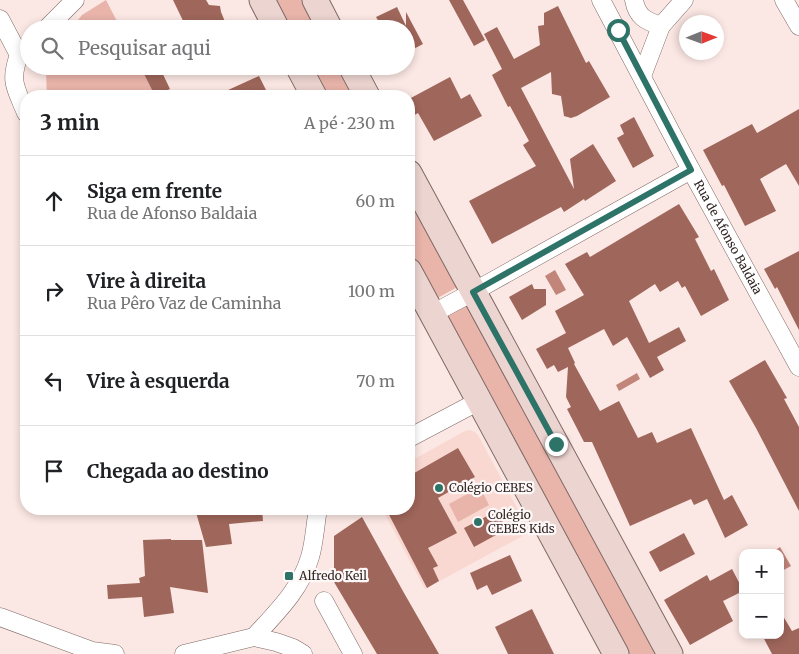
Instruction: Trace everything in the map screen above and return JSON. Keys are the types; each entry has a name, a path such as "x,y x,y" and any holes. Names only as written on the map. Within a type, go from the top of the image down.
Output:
{"main road":[{"path":"262,0 272,20"},
{"path":"315,0 325,20"},
{"path":"303,75 311,90"},
{"path":"356,75 364,90"},
{"path":"415,184 670,654"},
{"path":"415,283 616,654"}],"street":[{"path":"55,20 75,0"},
{"name":"Rua de Afonso Baldaia","path":"601,0 691,170 799,367"},
{"path":"634,0 637,10 642,16 648,21 661,26"},
{"path":"642,76 661,26 684,0"},
{"path":"784,0 799,26"},
{"path":"0,19 20,45"},
{"path":"20,58 14,69 14,86 20,100"},
{"path":"432,314 691,170"},
{"path":"415,435 479,401"},
{"path":"254,637 276,614 298,585 310,558 317,515"},
{"path":"324,601 353,654"},
{"path":"0,617 93,653 114,654"},
{"path":"184,654 254,637 276,642 303,654"}],"shaded area":[{"path":"106,0 116,20 78,20 82,15"},
{"path":"271,0 306,0 316,20 281,20"},
{"path":"46,75 144,75 152,90 47,90"},
{"path":"312,75 347,75 355,90 320,90"},
{"path":"415,201 461,285 434,300 415,265"},
{"path":"555,270 566,290 556,295 545,276"},
{"path":"470,303 661,654 625,654 443,318"},
{"path":"637,373 640,379 619,391 616,385"},
{"path":"470,430 478,435 530,532 425,589 385,515 415,515 415,459"},
{"path":"480,487 489,505 458,522 449,504"},
{"path":"784,554 791,566 784,570"}],"building":[{"path":"173,0 206,0 209,5 220,6 224,20 183,20"},
{"path":"449,0 463,0 485,40 474,46"},
{"path":"558,6 586,63 589,61 610,97 571,118 564,116 561,96 552,94 551,72 521,88 574,189 570,159 593,144 616,181 564,212 561,207 492,244 469,201 536,166 523,145 529,141 510,106 508,107 492,75 502,69 484,34 497,27 514,59 540,45 538,26 544,25 544,13"},
{"path":"397,7 403,20 378,20 376,17"},
{"path":"406,12 410,20 406,20"},
{"path":"415,29 423,44 415,48"},
{"path":"144,75 163,75 170,89 152,90"},
{"path":"259,76 266,90 228,90"},
{"path":"450,77 461,99 470,94 482,116 434,141 418,113 415,115 415,96"},
{"path":"799,109 799,186 786,164 760,179 776,211 745,226 703,150 752,124 757,133"},
{"path":"634,117 654,156 633,168 617,138 624,134 620,125"},
{"path":"679,204 699,237 695,239 711,271 714,269 729,300 701,316 685,286 682,288 678,281 660,292 655,284 629,301 649,343 679,327 686,341 657,357 664,370 650,378 627,337 613,346 604,329 568,348 574,364 600,411 619,401 638,438 652,432 657,443 691,428 724,500 732,495 748,525 725,538 707,499 694,505 691,499 630,526 592,442 584,442 567,409 571,407 566,397 568,367 558,372 554,365 547,369 536,349 566,333 555,311 584,295 565,264 587,252 590,257"},
{"path":"799,251 799,330 777,287 775,289 764,269"},
{"path":"532,284 534,289 546,289 546,305 522,320 509,297"},
{"path":"765,360 787,398 784,399 799,427 799,511 729,381"},
{"path":"458,448 475,477 438,498 457,533 428,548 438,566 433,568 439,581 427,588 389,515 415,515 415,473"},
{"path":"491,514 498,514 507,529 474,547 464,528"},
{"path":"197,515 262,515 263,521 229,524 232,544 206,547"},
{"path":"362,517 439,654 377,654 334,582 334,536"},
{"path":"684,533 695,554 660,572 649,552"},
{"path":"143,540 202,540 208,593 170,587 174,613 144,617 142,597 108,599 107,585 140,583 139,578 145,576"},
{"path":"510,555 522,581 492,595 487,585 477,590 470,573"},
{"path":"732,569 739,582 739,593 723,601 733,621 690,645 664,600 707,575 710,581"},
{"path":"532,609 554,654 508,654 495,627"},
{"path":"784,618 792,631 799,628 799,654 772,654 764,639 784,639"}],"place":[{"name":"Colégio CEBES","path":"439,488"},
{"name":"Colégio CEBES Kids","path":"478,522"},
{"name":"Alfredo Keil","path":"289,576"}],"route":[{"path":"556,444 473,292 691,170 618,30"}]}
